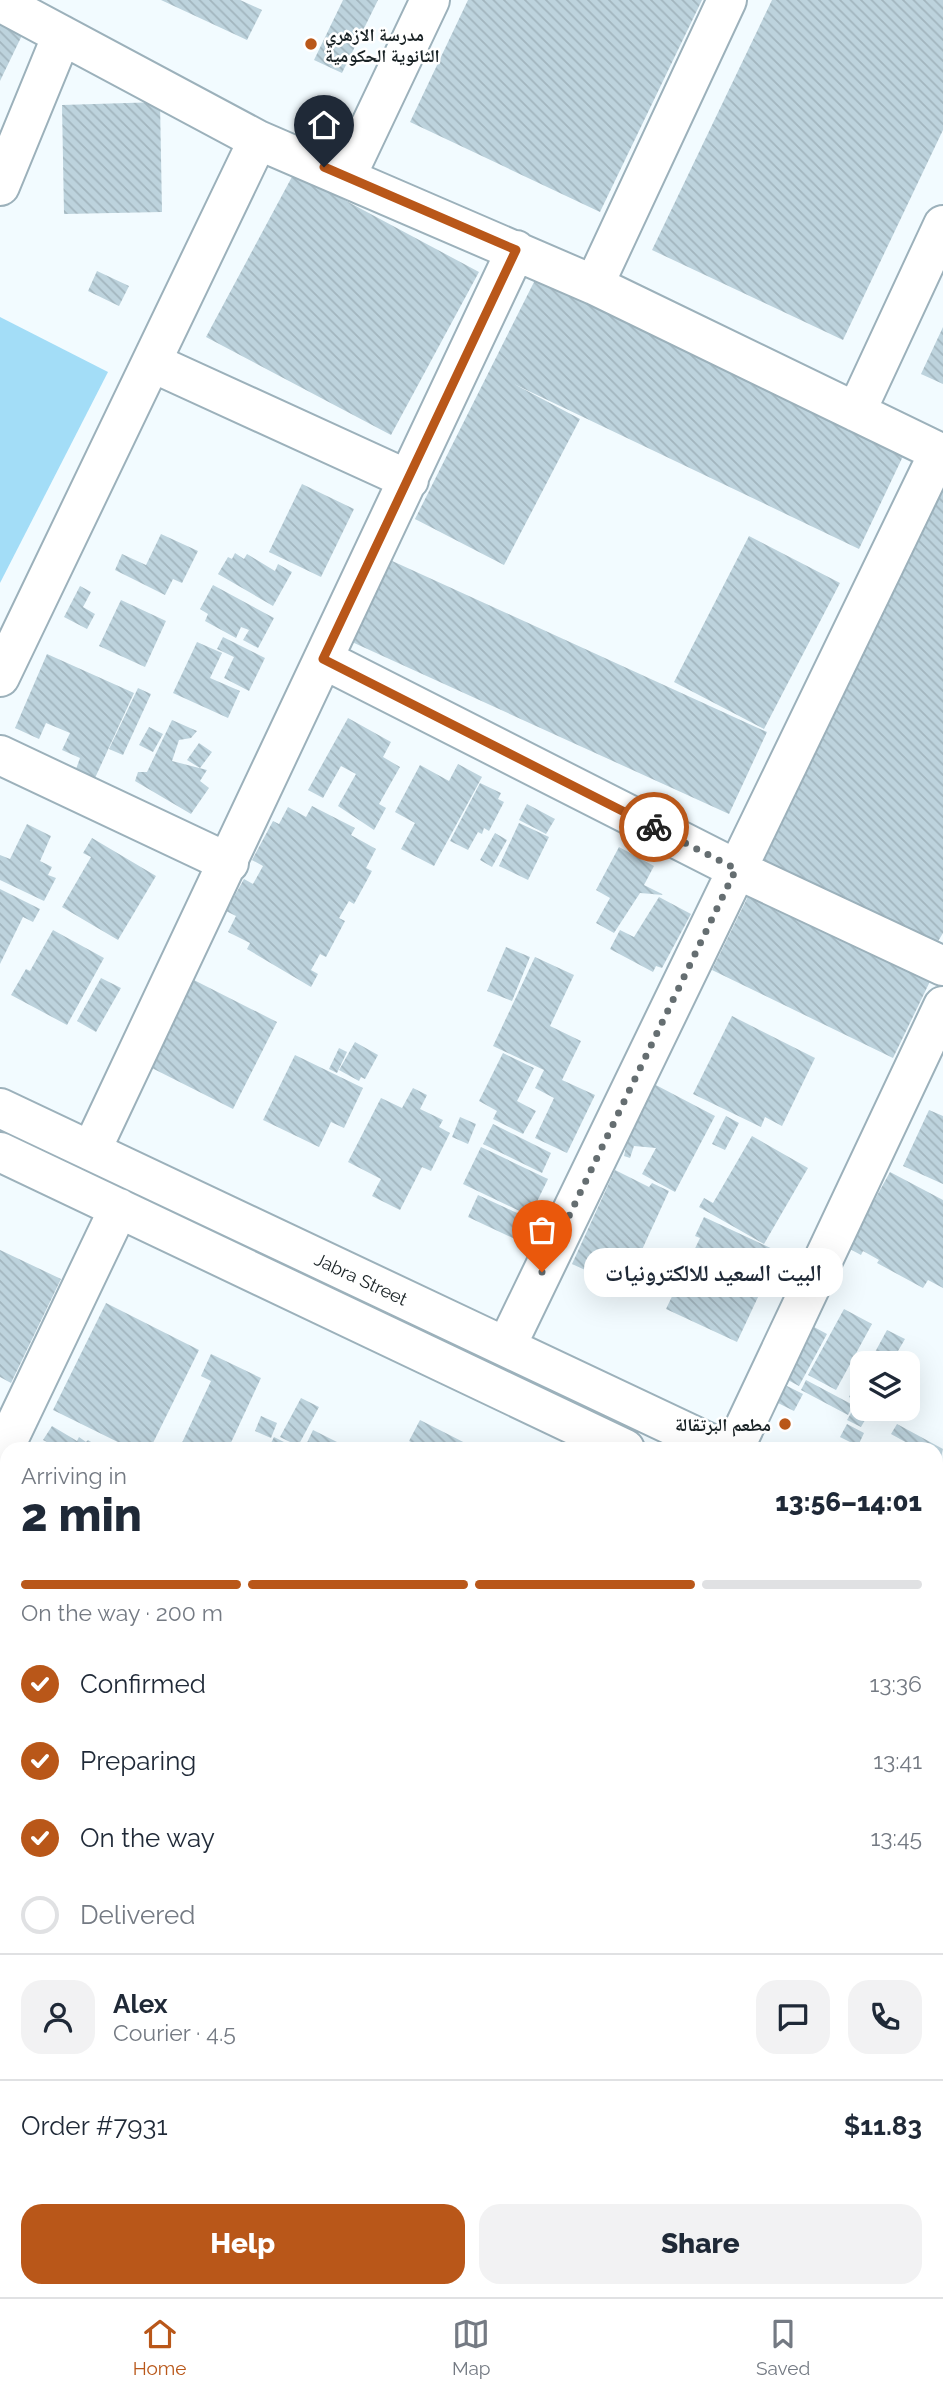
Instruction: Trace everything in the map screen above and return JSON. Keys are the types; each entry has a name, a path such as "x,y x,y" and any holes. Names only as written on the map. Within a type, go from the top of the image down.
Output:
{"street":[{"path":"346,177 430,0"},
{"path":"594,285 727,0"},
{"path":"0,2 258,140 594,285 941,453 736,869 506,1347"},
{"path":"0,186 62,35"},
{"path":"0,677 258,140"},
{"path":"856,412 943,225"},
{"path":"91,1151 516,250"},
{"path":"153,363 409,480"},
{"path":"323,659 736,869 943,965"},
{"path":"0,755 229,863"},
{"path":"737,1442 943,1006"},
{"name":"Jabra Street","path":"0,1108 506,1347 672,1439"},
{"path":"0,1152 610,1442"},
{"path":"7,1442 119,1208"}],"shaded area":[{"path":"0,317 108,372 0,583"}],"building":[{"path":"161,0 240,0 262,10 247,40"},
{"path":"343,0 378,0 342,73 314,60"},
{"path":"468,0 702,0 600,212 410,122"},
{"path":"772,0 943,0 943,130 843,340 652,250"},
{"path":"0,12 27,25 0,81"},
{"path":"160,102 162,212 64,214 62,105"},
{"path":"294,173 479,272 391,435 206,337"},
{"path":"97,271 129,286 119,306 88,291"},
{"path":"537,276 905,452 859,549 514,384 580,419 504,565 415,519"},
{"path":"943,327 943,384 921,374"},
{"path":"943,481 943,933 933,950 763,863"},
{"path":"302,484 354,509 321,577 269,552"},
{"path":"161,534 198,551 182,583 173,579 165,595 115,570 122,554 146,565"},
{"path":"749,536 840,583 764,729 674,682"},
{"path":"235,553 244,559 247,554 275,571 278,564 292,572 273,606 218,574 228,557 232,559"},
{"path":"390,560 767,732 729,814 352,642"},
{"path":"213,585 274,618 258,648 243,640 249,630 241,627 236,638 205,621 208,614 200,609"},
{"path":"80,586 91,592 83,607 95,614 87,629 64,617"},
{"path":"121,600 166,621 145,667 99,646"},
{"path":"223,637 265,658 249,691 224,678 234,657 217,649"},
{"path":"197,642 222,653 210,678 240,691 228,718 173,693"},
{"path":"47,654 134,693 95,778 76,769 80,758 62,750 70,733 46,723 39,739 15,728"},
{"path":"138,688 151,694 123,755 109,749"},
{"path":"348,718 391,742 383,757 400,767 379,804 386,808 374,830 338,806 356,774 341,766 323,798 308,790"},
{"path":"172,720 197,731 191,738 179,740 172,761 207,770 200,781 209,788 191,814 135,781 138,772 147,772"},
{"path":"149,727 163,734 153,752 139,745"},
{"path":"199,743 212,752 200,768 187,760"},
{"path":"458,764 482,777 434,866 401,849 415,823 395,812 420,765 449,781"},
{"path":"480,783 501,793 498,799 504,802 489,831 484,828 482,834 478,832 468,850 450,841"},
{"path":"527,804 555,819 546,834 519,820"},
{"path":"312,806 355,828 351,835 376,849 366,868 372,871 354,904 349,901 339,918 345,921 326,957 320,954 311,970 318,974 311,987 247,949 250,943 228,932 236,916 226,911 244,879 253,884 263,866 252,860 273,821 279,824 288,807 306,817"},
{"path":"519,823 549,837 528,880 499,866"},
{"path":"27,824 51,836 40,861 52,867 48,875 56,878 44,901 0,880 0,855 10,859"},
{"path":"495,833 507,840 492,867 480,860"},
{"path":"92,838 156,876 118,940 62,907 91,857 83,853"},
{"path":"619,847 654,866 644,885 664,895 640,893 614,933 596,923 610,898 596,890"},
{"path":"756,880 937,967 893,1058 712,970"},
{"path":"0,889 40,909 33,922 23,917 0,964"},
{"path":"659,897 691,914 662,968 656,966 653,972 610,949 620,930 634,937"},
{"path":"53,930 104,958 67,1025 11,995 26,969 30,971"},
{"path":"506,947 530,957 512,1001 487,991"},
{"path":"535,957 574,975 550,1026 581,1041 562,1080 595,1095 567,1153 535,1138 554,1098 535,1088 544,1070 493,1046"},
{"path":"186,976 277,1022 233,1109 142,1063"},
{"path":"101,978 121,988 96,1032 77,1021"},
{"path":"732,1016 815,1058 782,1126 765,1117 761,1127 693,1094"},
{"path":"355,1042 378,1055 365,1079 361,1077 359,1081 339,1070"},
{"path":"339,1048 347,1052 337,1073 329,1069"},
{"path":"503,1053 534,1068 517,1101 536,1111 523,1134 493,1119 497,1111 479,1101"},
{"path":"295,1055 363,1088 344,1128 331,1122 319,1147 263,1120"},
{"path":"652,1083 715,1116 675,1192 642,1174 656,1148 634,1146 630,1158 624,1156 630,1128"},
{"path":"413,1088 427,1095 420,1109 443,1120 439,1127 450,1133 431,1171 422,1167 400,1210 372,1196 381,1179 348,1162 381,1098 402,1108"},
{"path":"929,1110 943,1116 943,1184 903,1166"},
{"path":"726,1116 739,1123 725,1150 712,1144"},
{"path":"460,1117 476,1124 468,1144 452,1137"},
{"path":"493,1124 551,1153 542,1173 483,1144"},
{"path":"752,1136 808,1168 764,1244 699,1207 704,1198 713,1203"},
{"path":"481,1147 548,1179 530,1216 463,1184"},
{"path":"615,1170 649,1187 652,1183 669,1191 640,1254 654,1260 638,1294 572,1264"},
{"path":"890,1172 943,1200 943,1288 928,1280 923,1288 877,1263 879,1260 863,1251 861,1255 848,1248"},
{"path":"478,1195 530,1219 519,1241 468,1217"},
{"path":"704,1217 779,1252 737,1342 666,1309 700,1238 695,1236"},
{"path":"0,1250 61,1279 11,1383 0,1377"},
{"path":"106,1303 199,1350 153,1442 118,1442 53,1410"},
{"path":"844,1309 872,1324 857,1351 850,1351 850,1364 836,1390 808,1375"},
{"path":"814,1327 827,1334 799,1386 786,1379"},
{"path":"887,1330 905,1339 898,1351 876,1351"},
{"path":"211,1354 261,1378 231,1442 182,1442 211,1381 201,1376"},
{"path":"806,1380 850,1403 850,1411 848,1415 801,1390"},
{"path":"785,1385 803,1394 794,1411 776,1402"},
{"path":"301,1398 319,1407 300,1442 290,1442 280,1437"},
{"path":"850,1415 850,1421 864,1421 861,1427 847,1420"},
{"path":"261,1416 277,1423 271,1438 255,1431"},
{"path":"420,1420 463,1442 411,1442 409,1441"},
{"path":"847,1424 864,1433 860,1442 850,1442 840,1437"},
{"path":"897,1424 930,1442 905,1442 891,1434"},
{"path":"52,1426 77,1441 79,1437 86,1442 47,1442 43,1440"},
{"path":"313,1430 337,1442 307,1442"},
{"path":"274,1437 284,1442 272,1442"}],"way so far":[{"path":"542,1272 736,869 654,827"}],"place":[{"name":"مدرسة الازهري الثانوية الحكومية","path":"311,44"},
{"name":"البيت السعيد للالكترونيات","path":"542,1272"},
{"name":"مطعم البرتقالة","path":"785,1424"}],"route":[{"path":"324,167 516,250 323,659 654,827"}]}
